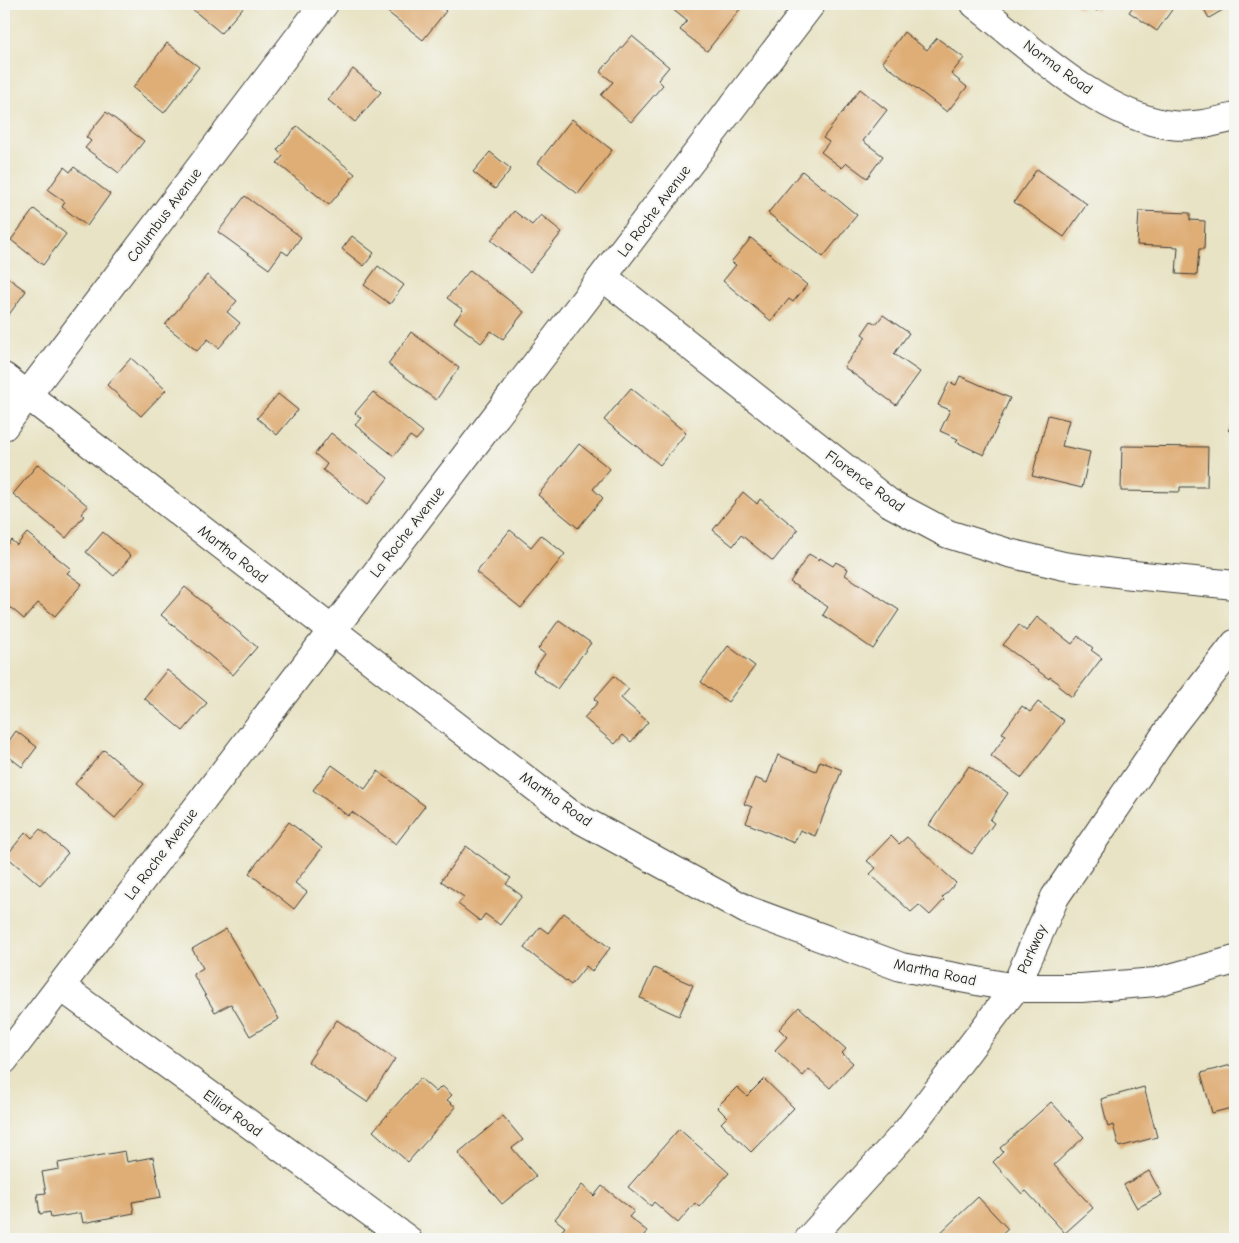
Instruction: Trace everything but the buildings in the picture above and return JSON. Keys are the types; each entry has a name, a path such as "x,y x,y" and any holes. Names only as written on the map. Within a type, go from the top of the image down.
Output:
{"street":[{"name":"Columbus Avenue","path":"4,426 324,4"},
{"name":"La Roche Avenue","path":"4,1060 811,4"},
{"name":"Norma Road","path":"975,4 1082,88 1141,119 1173,126 1207,124 1235,116"},
{"name":"Florence Road","path":"603,277 888,502 948,534 1009,553 1064,566 1235,585"},
{"name":"Martha Road","path":"4,377 569,813 747,910 901,967 1015,988 1081,988 1156,982 1235,960"},
{"name":"Parkway","path":"809,1239 908,1131 1015,988 1055,897 1172,725 1235,644"},
{"name":"Elliot Road","path":"60,986 407,1239"}]}
